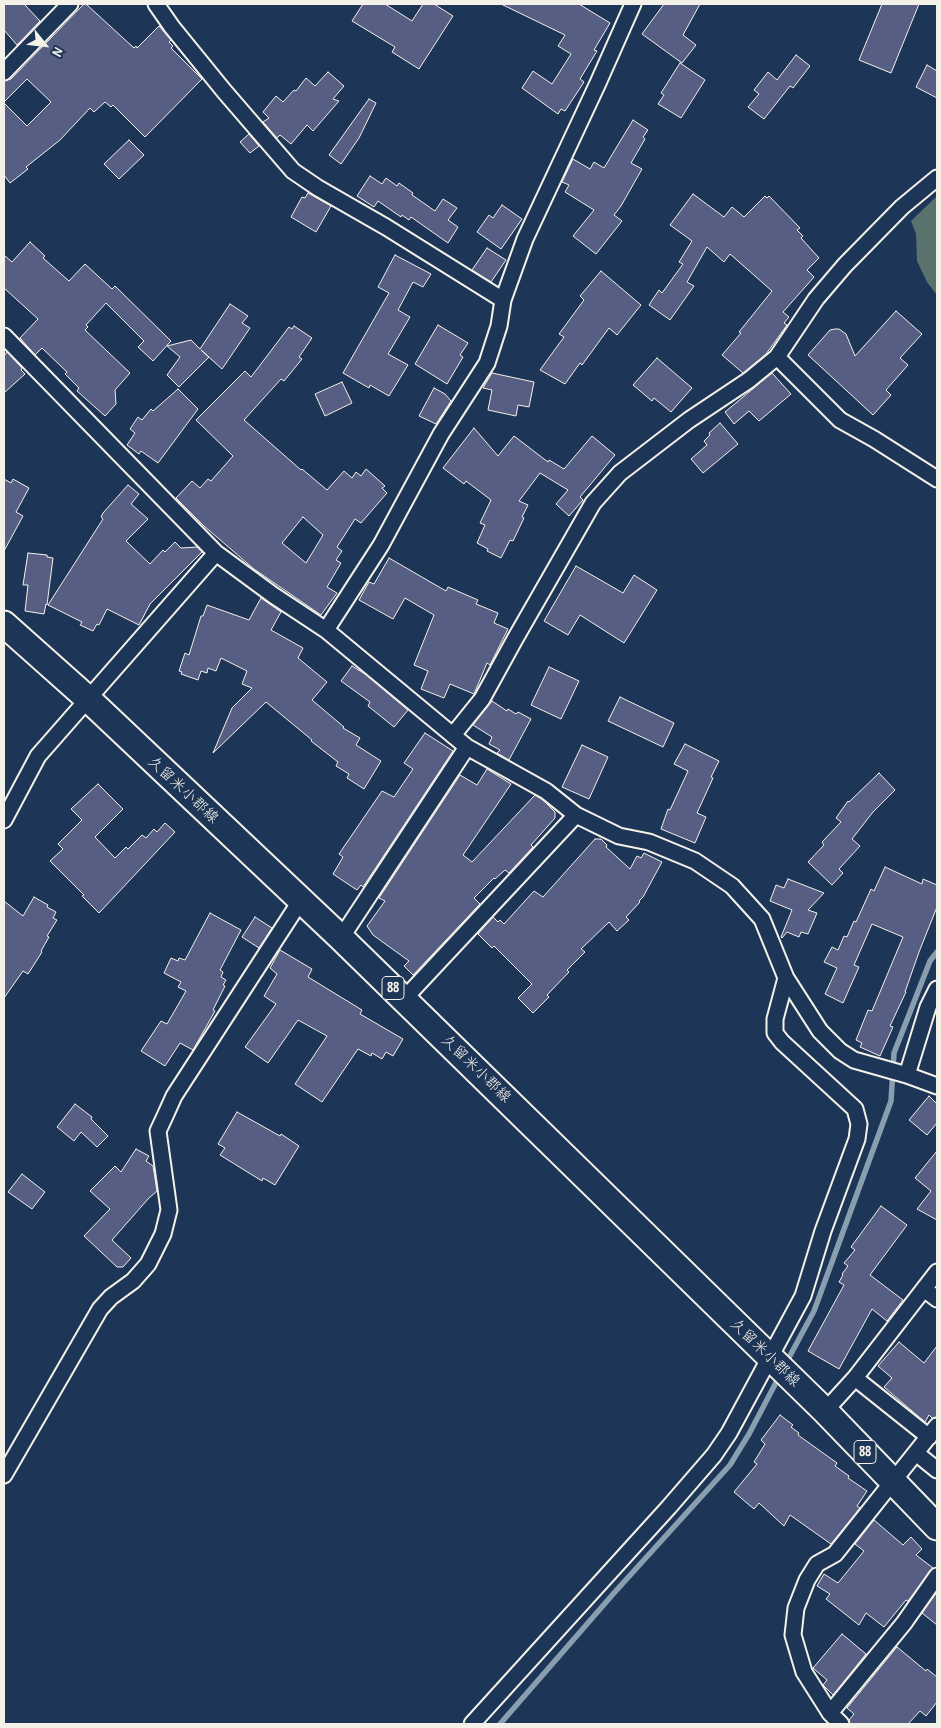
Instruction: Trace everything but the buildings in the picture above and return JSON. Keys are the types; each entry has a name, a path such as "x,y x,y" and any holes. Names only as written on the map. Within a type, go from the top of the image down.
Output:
{"main road":[{"name":"久留米小郡線","path":"4,624 87,698 342,938 825,1412 937,1527"}],"street":[{"path":"4,72 70,4"},
{"path":"156,4 172,27 224,91 293,171 503,300"},
{"path":"326,630 381,545 441,434 487,362 499,326 503,300 525,239 633,4"},
{"path":"453,735 482,699 593,503 620,473 688,420 749,380 777,357 816,299 845,265 902,207 937,178"},
{"path":"4,336 216,553 273,595 326,630 467,747 546,791 576,815 619,836 649,842 694,861 732,886 762,919 786,978 820,1031 840,1051 854,1060 898,1072 937,1086"},
{"path":"777,357 840,420 937,479"},
{"path":"4,820 38,756 216,553"},
{"path":"342,938 467,747"},
{"path":"404,999 576,815"},
{"path":"4,1475 100,1309 111,1297 133,1281 148,1264 163,1234 169,1210 158,1131 164,1116 174,1096 300,900"},
{"path":"472,1724 714,1455 778,1366 803,1296 823,1231 857,1139 859,1124 855,1109 782,1042 775,1033 775,1019 786,978"},
{"path":"898,1072 937,989"},
{"path":"825,1412 855,1378 937,1272"},
{"path":"924,1289 937,1299"},
{"path":"841,1724 830,1713 804,1672 794,1635 796,1608 817,1564 835,1554 933,1431 855,1378"},
{"path":"916,1453 937,1470"},
{"path":"830,1713 904,1623 937,1576"}],"green space":[{"path":"937,196 937,295 927,282 917,261 916,234 911,221"}],"waterway":[{"path":"785,1365 814,1311 891,1101 894,1053 930,961 937,952"},
{"path":"500,1724 614,1593 730,1465 749,1434 780,1375"}]}
